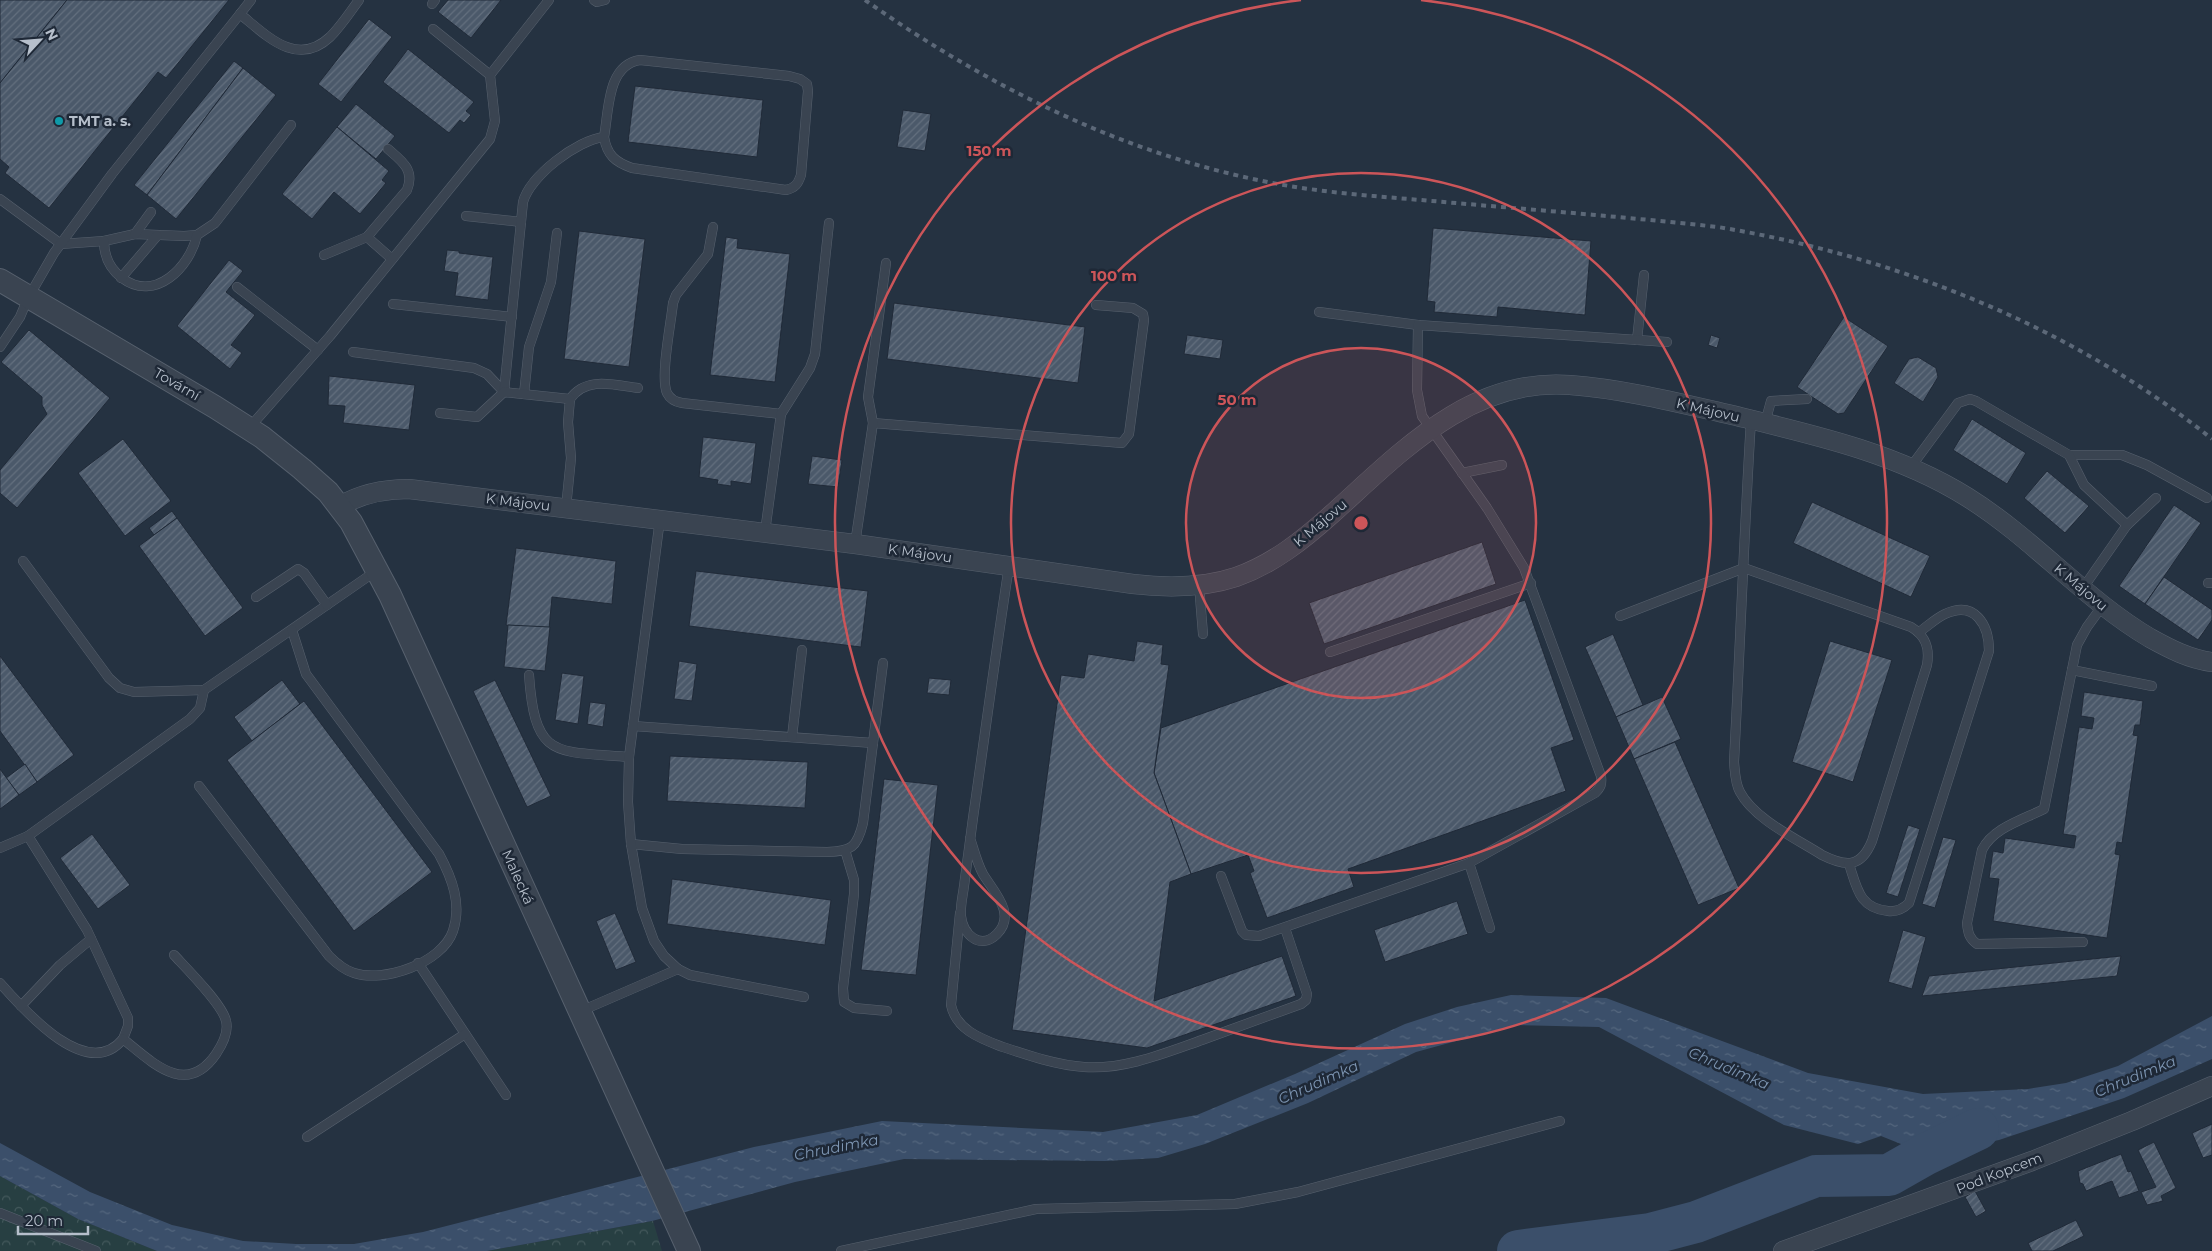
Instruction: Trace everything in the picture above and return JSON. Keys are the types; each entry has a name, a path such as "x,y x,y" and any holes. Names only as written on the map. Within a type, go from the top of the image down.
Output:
{"street":[{"name":"Tovární","path":"0,280 249,428 315,479 340,506"},
{"name":"K Májovu","path":"340,506 355,497 371,492 409,488 765,532 1155,586 1199,585 1236,577 1281,555 1314,530 1430,428 1466,406 1518,388 1553,384 1587,387 1660,400 1758,422 1848,446 1910,468 1940,481 1988,511 2131,626 2165,646 2195,660 2212,662"},
{"name":"Malecká","path":"340,506 352,522 377,570 685,1244"},
{"name":"Pod Kopcem","path":"1783,1251 2032,1161 2132,1121 2212,1086"}],"lane":[{"path":"0,347 20,318 28,298 61,244 112,174 251,0"},
{"path":"240,14 277,43 300,50 309,50 322,44 331,36 359,0"},
{"path":"249,428 318,350 490,140 495,121 490,75 550,0"},
{"path":"594,0 597,2 605,0"},
{"path":"433,29 490,75"},
{"path":"640,60 789,76 800,79 807,84 801,176 799,183 793,188 786,190 632,168 620,164 610,156 604,137 614,80 619,71 630,62 640,60"},
{"path":"0,198 61,244 104,241 135,234 157,236 197,235 215,223 291,125"},
{"path":"440,414 477,417 504,392 525,194 531,184 542,173 578,146 593,138 604,137"},
{"path":"324,255 367,237 407,190 409,171 405,164 388,149"},
{"path":"135,234 150,212"},
{"path":"466,216 521,222"},
{"path":"765,532 781,414 810,368 815,354 829,223"},
{"path":"713,227 708,254 676,294 673,303 665,379 668,394 671,399 682,403 781,414"},
{"path":"524,394 530,347 551,282 557,233"},
{"path":"104,241 108,261 115,273 129,283 143,287 163,282 191,255 197,235"},
{"path":"121,278 157,236"},
{"path":"367,237 392,259"},
{"path":"855,544 873,423 868,397 886,263"},
{"path":"1637,340 1644,276"},
{"path":"237,287 318,350"},
{"path":"394,304 512,317"},
{"path":"873,423 1122,443 1129,434 1144,320 1143,314 1133,308 1096,305"},
{"path":"1319,312 1418,325 1667,342"},
{"path":"1222,876 1239,925 1246,936 1259,936 1469,863 1595,793 1602,783 1524,568 1492,516 1422,416 1418,405 1418,325"},
{"path":"353,352 474,368 487,374 504,392 570,399"},
{"path":"566,508 571,458 568,422 570,399 575,392 589,384 638,388"},
{"path":"1620,616 1744,568 1911,627 1919,632 1928,647 1927,665 1872,841 1864,856 1858,861 1848,864 1822,855 1760,815 1748,804 1735,778 1734,762 1744,568 1758,422 1771,401 1807,399"},
{"path":"1910,468 1958,403 1970,399 2069,454 2122,455 2147,465 2207,498"},
{"path":"2069,454 2084,485 2127,526"},
{"path":"1462,473 1502,465"},
{"path":"2083,588 2127,526 2156,498"},
{"path":"660,519 629,757 628,802 631,844 640,900 648,929 664,956 678,969 690,975 804,997"},
{"path":"22,560 109,678 120,688 134,692 204,690 377,570"},
{"path":"1009,566 960,913 951,1005 953,1016 958,1024 967,1031 1004,1047 1053,1062 1085,1068 1121,1064 1164,1053 1301,1004 1306,1000 1307,994 1285,928"},
{"path":"256,597 298,569 304,573 327,605"},
{"path":"1330,652 1531,584"},
{"path":"1199,585 1203,634"},
{"path":"2084,942 1977,944 1968,934 1967,923 1982,850 1986,841 1994,833 2044,809 2078,645 2082,635 2103,605"},
{"path":"1848,864 1861,897 1870,906 1879,910 1893,911 1904,908 1909,903 1989,651 1989,640 1982,620 1964,610 1946,614 1919,632"},
{"path":"199,786 329,956 341,967 354,973 371,976 389,975 407,970 441,949 452,933 457,904 449,872 439,854 306,674 292,630"},
{"path":"792,737 802,650"},
{"path":"631,844 682,849 845,850 853,847 860,834 883,663"},
{"path":"2072,670 2152,686"},
{"path":"529,674 533,715 536,726 546,741 570,752 629,757"},
{"path":"0,848 28,836 190,719 200,708 204,690"},
{"path":"633,726 873,743"},
{"path":"0,983 21,1006 64,1043 85,1052 101,1053 109,1051 123,1039 128,1026 126,1011 91,939 28,836"},
{"path":"960,913 967,934 976,940 990,939 997,935 1004,919 1003,905 978,863 970,838"},
{"path":"845,850 854,880 854,894 843,988 844,1002 854,1008 887,1011"},
{"path":"1469,863 1490,928"},
{"path":"21,1006 60,965 91,939"},
{"path":"123,1039 161,1069 177,1075 197,1072 213,1058 220,1048 227,1023 223,1013 174,955"},
{"path":"418,963 506,1095"},
{"path":"579,1012 678,969"},
{"path":"307,1136 465,1034"},
{"path":"841,1251 1036,1209 1235,1204 1264,1199 1298,1192 1560,1121"},
{"path":"0,1213 96,1251"}],"green space":[{"path":"0,1176 78,1219 157,1251 0,1251"},
{"path":"653,1221 662,1251 487,1251"}],"water":[{"name":"Chrudimka","path":"1511,995 1606,998 1808,1073 1923,1094 2028,1089 2066,1083 2118,1066 2212,1016 2212,1059 2124,1098 1999,1140 1926,1154 1881,1136 1858,1144 1784,1125 1599,1027 1515,1025 1416,1052 1308,1103 1205,1144 1158,1158 1105,1161 904,1159 795,1182 652,1221 487,1251 157,1251 78,1219 0,1176 0,1143 90,1192 172,1225 243,1241 296,1244 354,1244 423,1232 754,1147 882,1121 1103,1132 1197,1115 1295,1074 1405,1024 1457,1007"}],"building":[{"path":"0,0 67,0 0,83"},
{"name":"TMT a. s.","path":"67,0 229,0 166,78 158,72 49,208 5,173 9,167 0,159 0,83"},
{"path":"448,0 501,0 471,38 438,12"},
{"path":"369,19 392,37 341,102 318,84"},
{"path":"408,49 474,102 466,111 471,115 464,123 460,120 449,133 383,82"},
{"path":"234,61 243,68 147,195 134,185"},
{"path":"243,68 276,95 176,219 147,195"},
{"path":"635,86 763,100 757,157 628,142"},
{"path":"356,104 395,136 376,159 337,127"},
{"path":"903,110 931,114 925,151 897,147"},
{"path":"337,127 389,171 382,180 386,183 360,214 334,192 312,219 282,194"},
{"path":"1433,228 1591,241 1585,315 1498,307 1497,317 1434,312 1435,302 1427,301"},
{"path":"579,231 645,239 629,367 564,359"},
{"path":"726,237 738,239 737,248 790,254 775,382 710,375"},
{"path":"447,250 493,257 488,300 455,296 458,273 444,271"},
{"path":"229,260 243,271 226,292 255,315 231,345 242,353 230,369 177,326"},
{"path":"894,303 1085,327 1078,383 887,359"},
{"path":"1844,317 1888,346 1844,413 1838,414 1797,387"},
{"path":"29,330 110,398 17,508 0,493 0,470 47,414 42,405 42,397 1,362"},
{"path":"1187,335 1223,340 1220,359 1184,354"},
{"path":"1711,335 1720,338 1717,348 1708,345"},
{"path":"1918,357 1936,368 1938,377 1923,402 1894,383 1909,359"},
{"path":"329,376 415,385 409,430 343,423 345,406 328,405"},
{"path":"1972,419 2026,453 2007,484 1953,450"},
{"path":"703,437 756,443 751,484 731,481 731,486 717,484 718,480 699,477"},
{"path":"123,439 171,501 125,536 78,473"},
{"path":"812,456 842,460 838,487 808,484"},
{"path":"2047,471 2089,506 2065,533 2024,498"},
{"path":"1812,502 1930,556 1911,597 1793,543"},
{"path":"2174,505 2201,523 2145,604 2119,586"},
{"path":"172,511 177,518 154,535 149,528"},
{"path":"177,518 243,608 205,636 139,546"},
{"path":"1482,542 1496,584 1324,644 1309,603"},
{"path":"516,548 616,561 612,604 552,597 549,629 506,625"},
{"path":"696,571 868,591 861,647 689,626"},
{"path":"2164,577 2212,610 2212,620 2198,640 2145,604"},
{"path":"1525,600 1574,740 1551,748 1566,791 1348,869 1354,887 1267,918 1250,873 1254,871 1248,855 1191,874 1154,773 1161,728"},
{"path":"508,625 550,627 545,671 504,667"},
{"path":"1613,634 1643,705 1616,717 1585,647"},
{"path":"1137,641 1163,645 1161,664 1169,665 1154,773 1191,874 1170,882 1154,1001 1282,956 1296,996 1147,1048 1012,1030 1061,675 1084,678 1088,654 1134,661"},
{"path":"1830,641 1892,660 1853,782 1792,762"},
{"path":"0,656 74,755 37,782 0,731"},
{"path":"679,661 697,664 692,701 674,699"},
{"path":"562,673 584,676 578,724 555,720"},
{"path":"929,678 951,680 949,695 927,693"},
{"path":"282,680 300,704 252,741 234,717"},
{"path":"495,680 551,796 527,807 473,691"},
{"path":"2084,692 2143,701 2140,725 2135,725 2133,735 2138,736 2122,843 2117,842 2115,854 2120,855 2107,938 1993,921 1999,879 1989,878 1993,851 2003,853 2005,838 2074,848 2076,836 2063,834 2079,727 2092,729 2094,718 2081,716"},
{"path":"1662,697 1681,739 1634,759 1616,717"},
{"path":"304,701 432,872 354,931 227,760"},
{"path":"590,702 606,704 603,727 587,724"},
{"path":"1675,742 1739,888 1698,905 1634,759"},
{"path":"670,756 808,762 805,808 667,801"},
{"path":"25,764 37,782 19,795 6,778"},
{"path":"0,769 19,795 0,809"},
{"path":"884,779 938,785 916,975 861,970"},
{"path":"1908,825 1920,829 1898,897 1886,893"},
{"path":"92,834 130,885 98,909 60,858"},
{"path":"1943,837 1956,840 1935,908 1922,904"},
{"path":"672,879 831,900 825,945 667,924"},
{"path":"1457,901 1468,934 1385,962 1374,930"},
{"path":"615,913 636,962 616,970 596,921"},
{"path":"1903,930 1926,937 1912,989 1888,982"},
{"path":"2121,956 2117,976 1922,996 1929,976"},
{"path":"2212,1124 2212,1155 2203,1158 2192,1133"},
{"path":"2154,1142 2176,1188 2161,1196 2163,1201 2147,1205 2141,1192 2156,1187 2138,1150"},
{"path":"2121,1154 2128,1172 2131,1171 2139,1191 2119,1198 2112,1181 2086,1191 2083,1184 2080,1183 2078,1171"},
{"path":"1975,1191 1986,1211 1976,1217 1965,1197"},
{"path":"2076,1220 2084,1236 2053,1251 2032,1251 2028,1243"}],"waterway":[{"path":"1518,1251 1650,1234 1696,1222 1816,1176 1889,1175 1926,1154 1978,1129"}],"railway":[{"path":"865,0 912,32 1011,90 1114,137 1167,156 1222,172 1278,184 1340,193 1718,227 1850,256 1915,277 2041,330 2100,362 2158,399 2212,439"}],"place":[{"name":"TMT a. s.","path":"59,121"}]}
